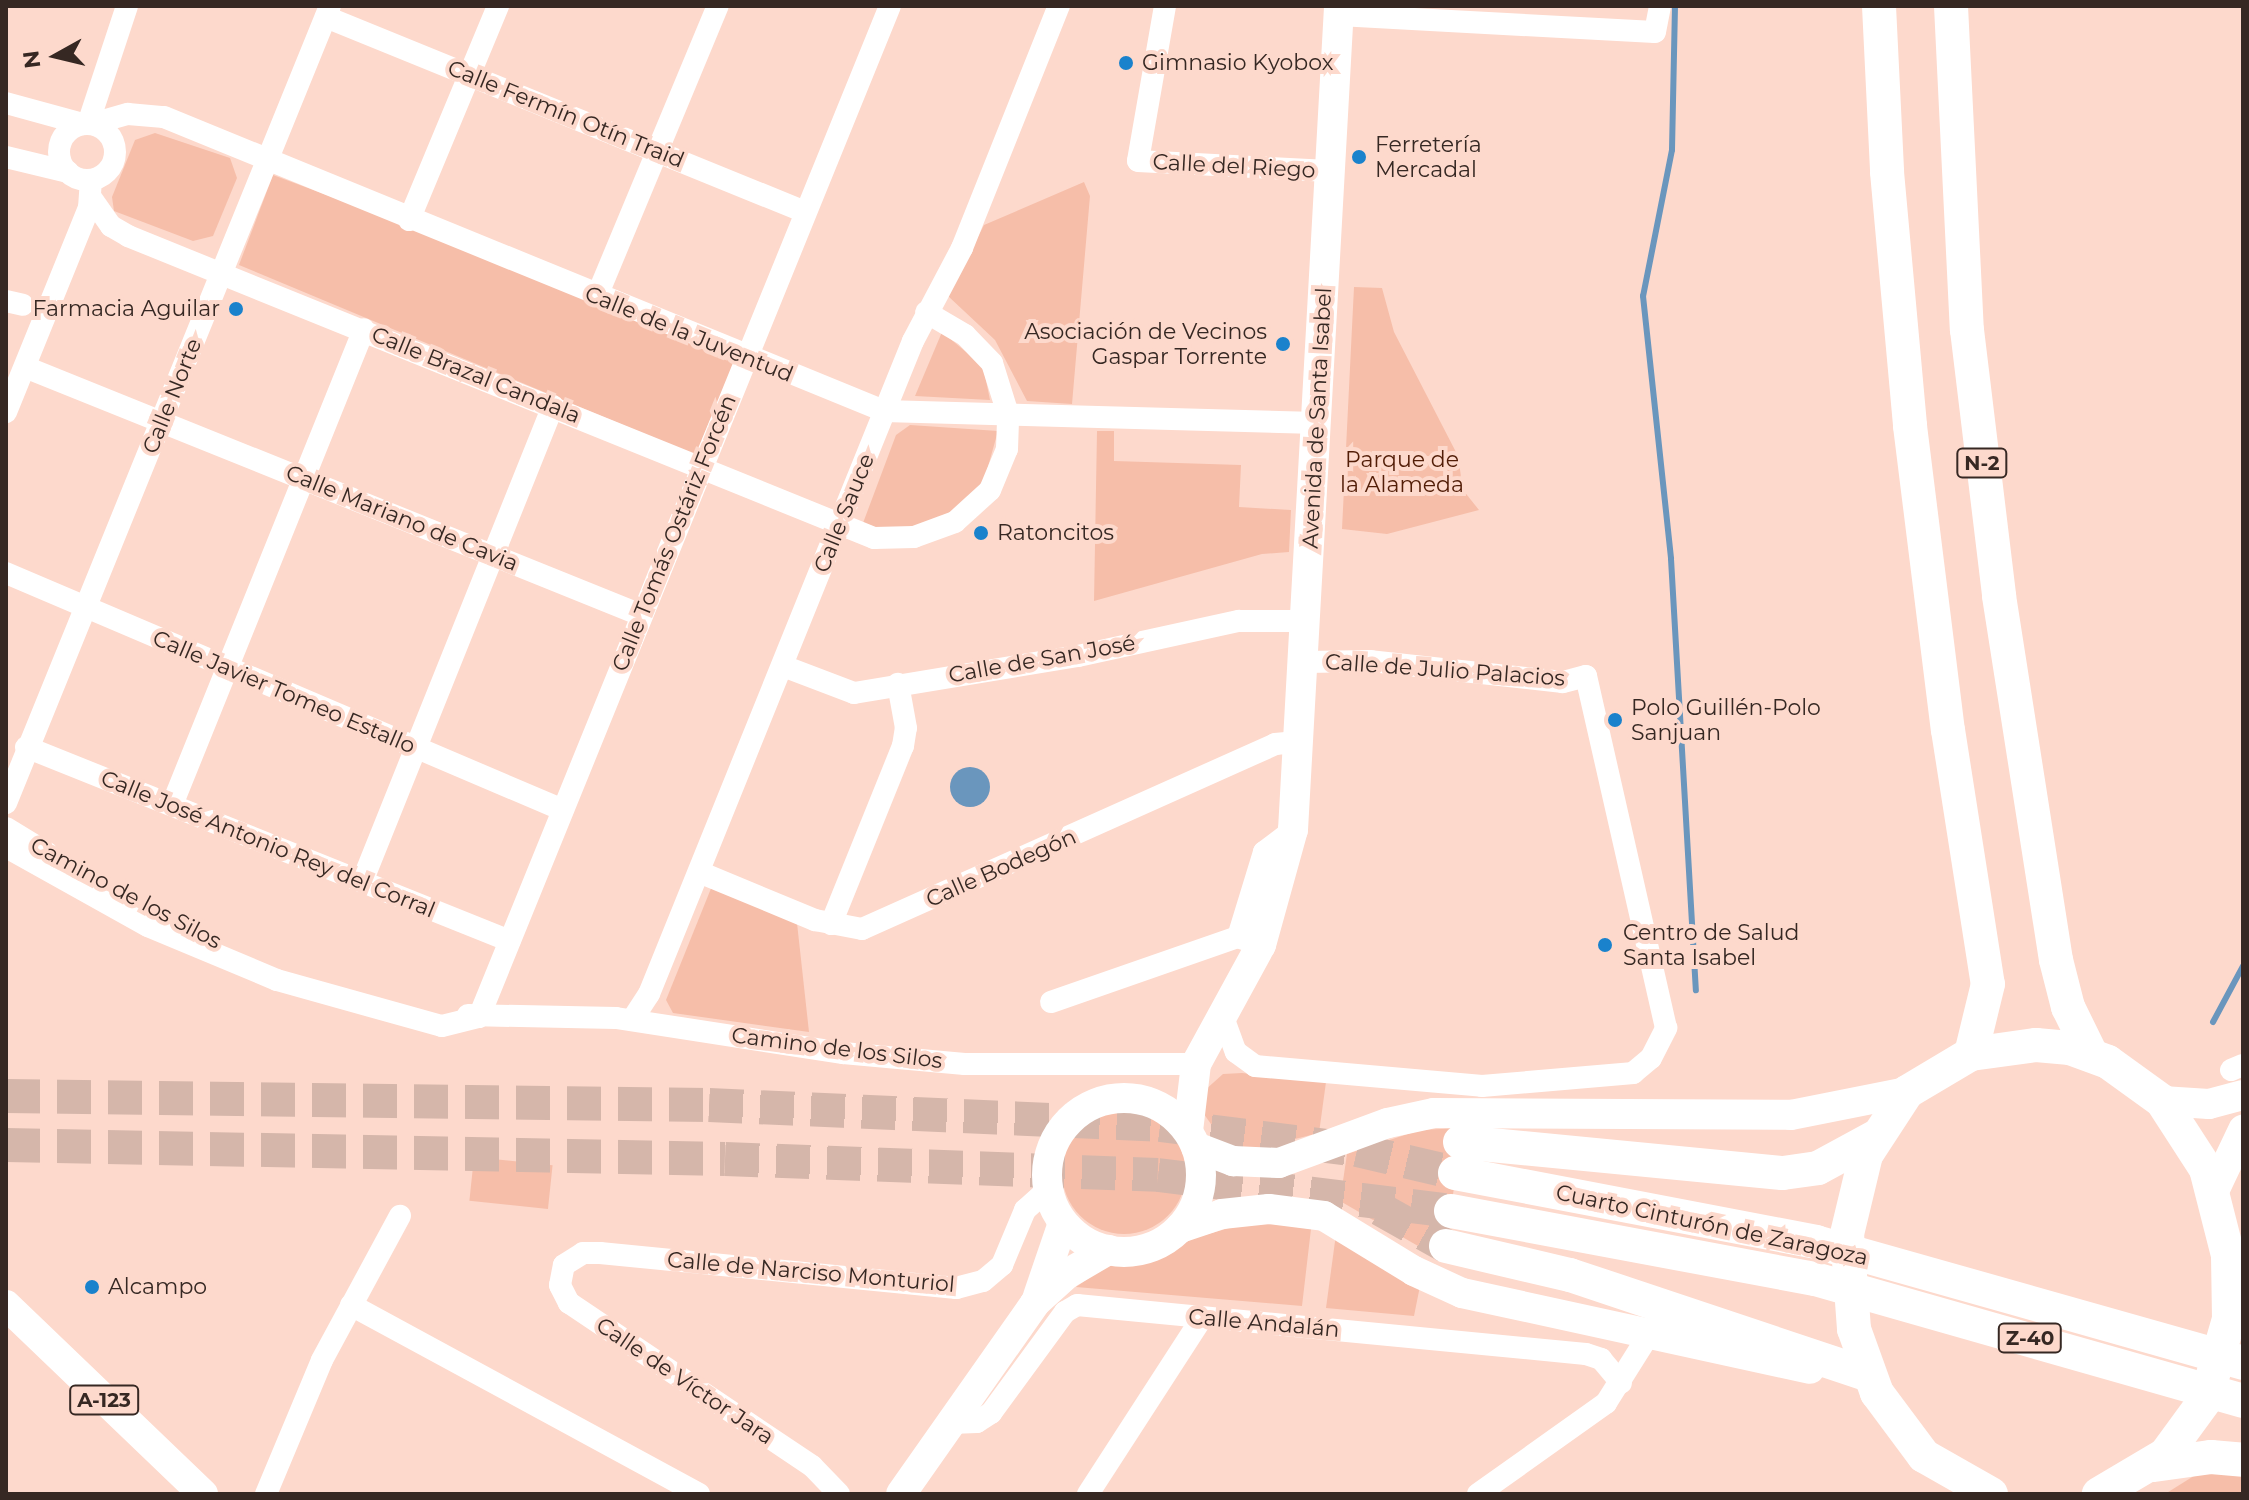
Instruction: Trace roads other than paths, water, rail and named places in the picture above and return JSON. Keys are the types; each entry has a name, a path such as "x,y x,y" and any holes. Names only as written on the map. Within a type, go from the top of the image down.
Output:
{"highway":[{"path":"1879,6 1889,203 1910,426 1948,730 1988,984 1971,1054"},
{"name":"N-2","path":"1951,6 1962,250 1977,421 2050,916 2068,1007 2091,1054"},
{"path":"1991,1494 1924,1456 1873,1384 1854,1329 1846,1268 1850,1213 1875,1137 1907,1092 1971,1054 2036,1045 2091,1054 2129,1073 2162,1101 2196,1148 2214,1191 2236,1263 2229,1319 2216,1374 2190,1428 2154,1465 2099,1494"},
{"name":"Cuarto Cinturón de Zaragoza","path":"1875,1137 1818,1168 1783,1173 1458,1158 1816,1242 2243,1363"},
{"name":"Z-40","path":"1451,1211 1815,1279 2243,1401"},
{"path":"1446,1246 1570,1275 1873,1384"},
{"path":"2154,1465 2211,1457 2243,1460"}],"main road":[{"name":"Avenida de Santa Isabel","path":"1192,1139 1196,1064 1223,1017 1293,830 1339,11"},
{"name":"Avenida de Santa Isabel","path":"1138,1098 1196,1064"},
{"path":"2162,1101 2209,1104 2239,1077"},
{"path":"1873,1384 1648,1336 1451,1289 1324,1216 1281,1209 1242,1211 1180,1228 1154,1246 1108,1250 1088,1243 1063,1223 1048,1189 1048,1159 1069,1120 1108,1098 1138,1098 1166,1110 1192,1139 1233,1161 1279,1163 1388,1123 1434,1113 1791,1115 1907,1092"},
{"path":"2214,1191 2243,1130"},
{"path":"1180,1228 1200,1190 1192,1139"},
{"path":"1035,1303 1063,1223"},
{"path":"901,1494 1035,1303 1067,1274 1108,1250"},
{"name":"A-123","path":"6,1305 203,1494"}],"street":[{"path":"88,124 127,6"},
{"path":"409,220 498,6"},
{"path":"597,296 718,6"},
{"name":"Calle Sauce","path":"632,1020 649,994 884,411 926,312 962,248 1059,6"},
{"name":"Calle del Riego","path":"1165,6 1138,161 1329,171"},
{"path":"1339,11 1655,32 1660,6"},
{"name":"Calle Tomás Ostáriz Forcén","path":"479,1017 805,212 884,8"},
{"name":"Calle Fermín Otín Traid","path":"328,12 805,212"},
{"name":"Calle Norte","path":"7,792 162,422 328,12"},
{"name":"Calle de la Juventud","path":"6,103 88,124 115,116 152,114 884,411 1317,423"},
{"path":"6,412 80,234 92,189 110,169 115,156 110,135 88,124 69,130 61,143 60,158 68,172"},
{"path":"6,157 68,172 92,189 111,226 80,234"},
{"name":"Calle Brazal Candala","path":"111,226 864,535 891,539 914,537 955,522 982,500 1000,472 1008,443 1008,414"},
{"path":"926,312 965,335 992,363 1008,414"},
{"path":"172,805 301,478 364,329"},
{"name":"Calle Mariano de Cavia","path":"25,367 641,615"},
{"path":"362,882 553,406"},
{"name":"Calle Javier Tomeo Estallo","path":"6,573 563,810"},
{"name":"Calle de San José","path":"783,666 848,693 1078,656 1239,621 1306,621"},
{"name":"Calle de Julio Palacios","path":"1223,1017 1236,1052 1255,1066 1482,1086 1625,1074 1651,1058 1664,1038 1667,1015 1647,958 1586,676 1563,682 1371,661 1304,662"},
{"path":"831,924 903,746 906,728 898,684"},
{"name":"Calle Bodegón","path":"699,872 831,924 865,928 1275,744 1300,742"},
{"name":"Calle José Antonio Rey del Corral","path":"26,747 510,941"},
{"name":"Camino de los Silos","path":"6,828 96,882 217,942 362,990 479,1017 632,1020 843,1053 965,1064 1196,1064"},
{"name":"Camino de los Silos","path":"6,847 148,926 277,980 442,1026 479,1017"},
{"path":"1051,1002 1250,941"},
{"name":"Calle de Narciso Monturiol","path":"572,1257 600,1253 956,1288 983,1281 1002,1265 1025,1210 1048,1189"},
{"path":"266,1494 351,1305 400,1216"},
{"name":"Calle de Víctor Jara","path":"572,1257 560,1285 569,1303 812,1466 839,1494"},
{"path":"351,1305 699,1494"},
{"name":"Calle Andalán","path":"951,1423 977,1422 991,1413 1072,1306 1586,1354 1601,1359 1621,1383"},
{"path":"1088,1494 1202,1318"},
{"path":"1478,1494 1596,1411 1621,1383 1648,1336"}],"water":[{"path":"970,767 984,773 990,787 984,801 970,807 956,801 950,787 956,773"}],"waterway":[{"path":"1675,6 1672,150 1643,296 1671,559 1696,990"},
{"path":"2213,1022 2243,966"}],"tunnel":[{"path":"6,1096 709,1105 1160,1125 1357,1150 1455,1173"},
{"path":"6,1145 725,1159 1158,1175 1451,1211"},
{"path":"1380,1209 1446,1246"}],"place":[{"name":"Gimnasio Kyobox","path":"1126,63"},
{"name":"Ferretería Mercadal","path":"1359,157"},
{"name":"Farmacia Aguilar","path":"236,309"},
{"name":"Asociación de Vecinos Gaspar Torrente","path":"1283,344"},
{"name":"Ratoncitos","path":"981,533"},
{"name":"Polo Guillén-Polo Sanjuan","path":"1615,720"},
{"name":"Centro de Salud Santa Isabel","path":"1605,945"},
{"name":"Alcampo","path":"92,1287"}],"park label":[{"name":"Parque de la Alameda","path":"1402,472"}]}
